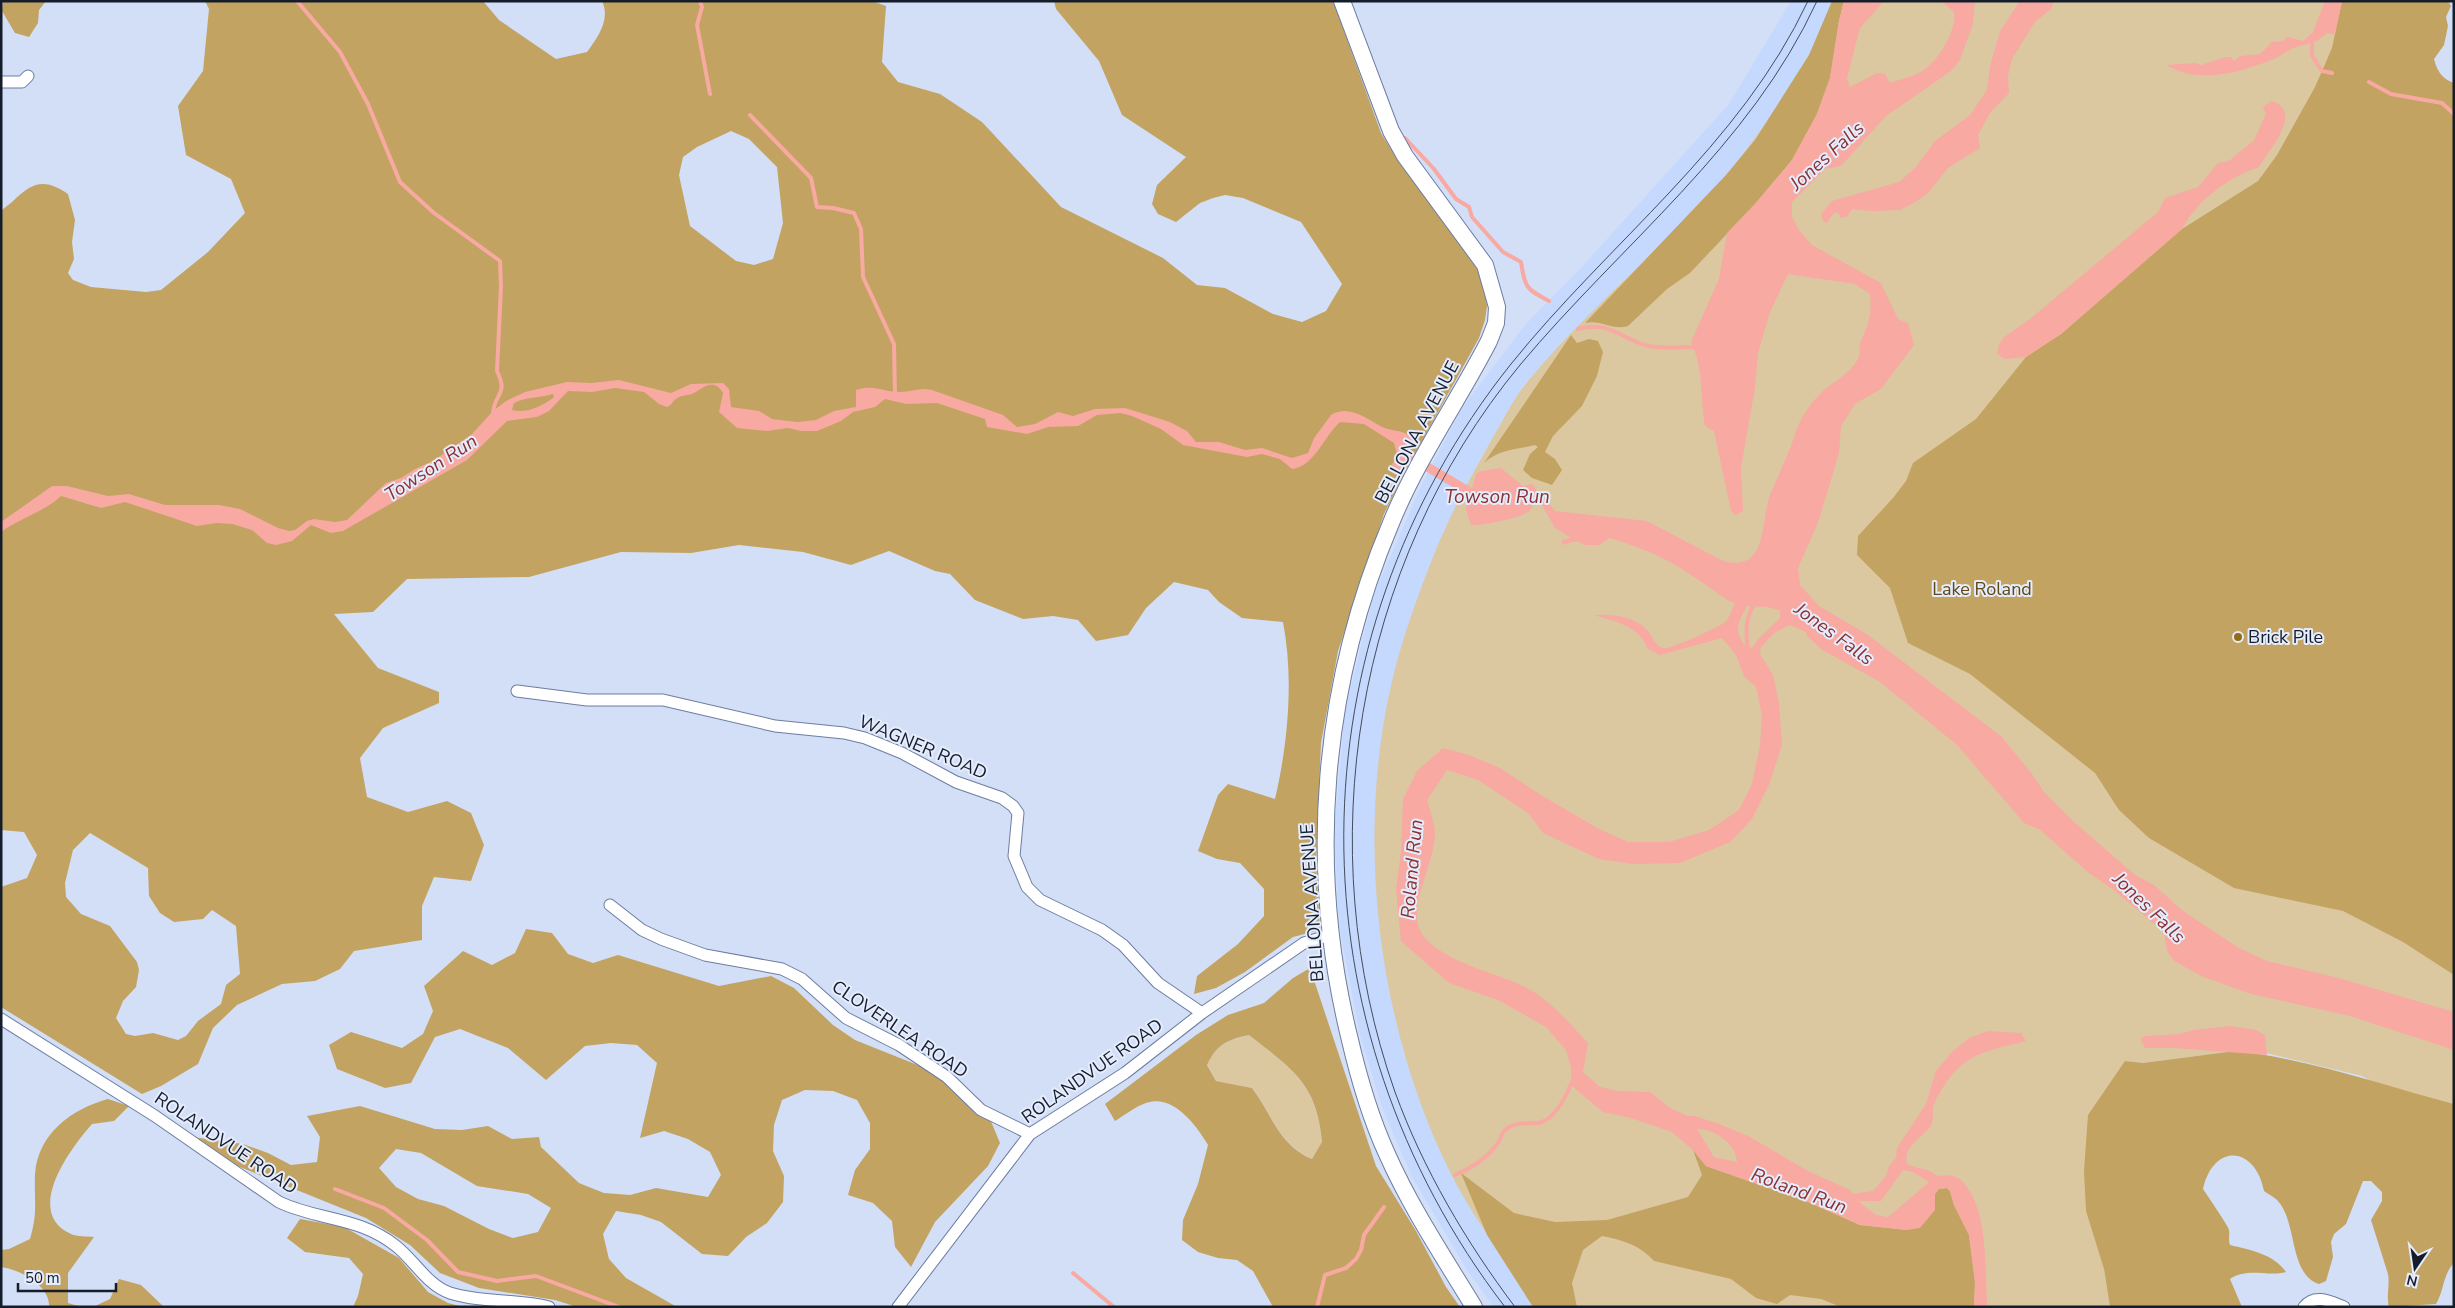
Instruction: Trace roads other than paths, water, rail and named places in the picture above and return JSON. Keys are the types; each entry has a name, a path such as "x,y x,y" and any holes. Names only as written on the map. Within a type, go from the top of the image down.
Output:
{"main road":[{"name":"BELLONA AVENUE","path":"1342,1 1391,130 1405,156 1485,265 1497,307 1496,323 1489,342 1424,453 1390,524 1364,593 1347,654 1336,704 1324,812 1330,935 1340,999 1353,1052 1386,1152 1418,1218 1474,1307"}],"street":[{"path":"1,82 22,82 28,76"},
{"name":"WAGNER ROAD","path":"517,691 587,700 663,700 775,726 844,733 865,738 902,754 956,782 1002,798 1013,806 1018,813 1014,856 1027,887 1040,900 1102,930 1123,946 1158,983 1202,1013"},
{"name":"CLOVERLEA ROAD","path":"610,905 642,930 661,939 705,954 782,969 802,979 846,1018 900,1045 947,1077 981,1110 1030,1134"},
{"name":"ROLANDVUE ROAD","path":"898,1307 1030,1134 1125,1073 1202,1013 1304,943 1330,935"},
{"name":"ROLANDVUE ROAD","path":"1,1019 155,1116 278,1202 292,1208 363,1225 378,1234 396,1246 437,1287 450,1293 464,1296 528,1302 549,1307"},
{"path":"2304,1307 2318,1298 2344,1307"}],"water":[{"path":"1844,1 1884,1 1860,28 1847,78 1850,87 1877,73 1885,74 1890,83 1924,70 1946,44 1953,27 1954,12 1941,1 1975,1 1973,24 1960,60 1951,71 1886,116 1841,166 1825,169 1792,202 1792,217 1799,230 1812,245 1881,283 1898,319 1908,323 1914,345 1881,389 1855,404 1841,426 1839,453 1828,490 1817,525 1798,568 1800,585 1819,606 1868,635 2002,737 2044,792 2072,820 2135,875 2154,885 2183,911 2239,948 2267,961 2335,977 2454,1012 2454,1050 2350,1016 2251,994 2201,976 2174,961 2167,951 2164,932 2114,890 2089,873 2039,829 2024,823 1957,745 1880,682 1821,649 1807,636 1806,632 1790,625 1774,633 1761,647 1760,654 1773,675 1779,703 1782,745 1769,785 1752,819 1730,842 1680,863 1633,864 1599,859 1543,833 1528,813 1478,780 1447,770 1427,800 1435,834 1434,845 1419,899 1417,919 1422,933 1432,945 1447,955 1517,983 1537,994 1553,1007 1588,1043 1583,1072 1600,1087 1618,1091 1650,1092 1670,1108 1688,1116 1695,1116 1719,1124 1750,1137 1808,1171 1850,1190 1853,1194 1873,1191 1886,1176 1889,1166 1896,1158 1897,1148 1926,1104 1936,1071 1952,1052 1969,1038 1988,1031 2021,1033 2026,1041 1982,1053 1962,1065 1953,1074 1934,1105 1932,1124 1910,1148 1906,1158 1907,1164 1931,1171 1937,1176 1956,1177 1962,1181 1971,1193 1977,1207 1984,1241 1987,1307 1974,1307 1975,1282 1969,1235 1947,1188 1939,1189 1935,1194 1935,1210 1920,1228 1907,1230 1860,1225 1808,1202 1706,1166 1693,1150 1672,1132 1631,1118 1603,1112 1572,1086 1571,1067 1566,1050 1546,1027 1498,1000 1449,983 1401,941 1396,889 1401,852 1403,799 1417,771 1443,748 1469,755 1500,768 1599,829 1628,842 1669,842 1709,830 1739,810 1752,784 1760,745 1762,716 1756,687 1744,676 1736,655 1722,638 1660,655 1648,649 1644,641 1626,626 1594,615 1623,617 1637,622 1648,631 1657,645 1667,648 1726,622 1735,603 1727,600 1672,563 1628,544 1609,538 1600,545 1585,545 1577,541 1562,545 1562,540 1571,538 1555,528 1542,505 1536,501 1525,514 1492,523 1471,525 1466,510 1468,496 1408,461 1402,469 1396,470 1392,465 1397,454 1394,443 1364,424 1340,422 1307,463 1292,469 1280,459 1262,454 1247,457 1183,445 1161,429 1132,416 1120,413 1097,415 1078,426 1048,427 1027,434 987,427 985,419 937,403 906,404 885,399 875,407 853,412 841,421 817,431 801,431 788,428 767,431 737,428 719,412 723,393 715,385 707,386 692,394 679,397 667,407 659,404 644,392 615,388 592,392 568,391 549,411 537,417 507,421 467,460 343,531 331,533 311,525 292,541 276,545 267,543 252,530 232,524 217,523 197,526 125,502 101,508 61,496 54,502 1,532 1,522 52,486 67,486 108,496 129,494 165,505 219,505 240,509 278,528 289,531 295,530 307,521 314,519 335,522 347,520 386,483 401,478 433,461 472,434 493,411 506,401 525,392 567,382 591,383 619,380 671,393 691,384 723,383 729,389 731,407 759,411 772,419 797,422 816,420 834,411 856,407 856,390 863,388 894,392 932,390 1003,415 1017,427 1035,424 1058,412 1073,416 1095,409 1125,408 1170,422 1187,431 1196,442 1219,442 1245,450 1262,448 1292,458 1308,453 1314,438 1331,415 1344,411 1351,412 1382,427 1409,435 1413,441 1411,452 1472,488 1476,474 1481,471 1501,468 1523,486 1533,484 1538,493 1555,511 1647,521 1723,561 1738,563 1748,559 1755,552 1760,542 1770,495 1803,416 1821,393 1848,372 1860,354 1860,343 1866,329 1871,307 1870,294 1855,284 1788,274 1770,312 1758,353 1755,387 1741,468 1743,511 1736,515 1731,511 1714,431 1705,426 1700,373 1691,342 1719,279 1727,233 1755,204 1792,160 1817,114 1830,78","holes":["553,394 554,397 534,408 523,411 512,410 514,403 518,401","1747,606 1780,610 1780,618 1758,639 1752,648 1746,647 1739,636 1739,622","1697,1129 1711,1132 1723,1139 1733,1149 1737,1162 1714,1157","1903,1170 1913,1172 1929,1182 1888,1217 1876,1215 1859,1201 1881,1201"]},
{"path":"2020,1 2054,1 2051,9 2035,22 2012,59 2008,76 2009,93 1990,113 1978,135 1980,148 1948,168 1927,194 1900,210 1873,211 1852,209 1848,216 1841,218 1838,212 1833,214 1827,223 1823,221 1821,214 1832,201 1899,182 1916,167 1935,141 1970,115 1987,90 1990,66 2000,31"},
{"path":"2325,1 2342,1 2335,34 2327,33 2314,42 2293,48 2276,58 2235,72 2207,75 2179,71 2166,65 2196,63 2201,65 2225,57 2231,57 2234,61 2240,56 2260,54 2272,42 2283,41 2288,37 2303,41 2313,32"},
{"path":"2271,101 2281,106 2285,113 2285,121 2282,131 2259,167 2236,177 2205,199 2182,229 2061,334 2026,357 2005,359 1997,354 1999,344 2004,337 2030,319 2158,212 2165,198 2198,187 2218,163 2229,161 2254,140 2266,114 2263,107"},
{"path":"2231,1026 2256,1030 2265,1035 2267,1055 2174,1048 2145,1048 2140,1039 2145,1036 2180,1034 2193,1030"}],"waterway":[{"path":"297,1 340,52 368,104 400,182 434,213 500,261 501,286 497,371 502,385 493,414"},
{"path":"700,1 702,7 697,25 710,94"},
{"path":"2312,40 2312,56 2322,71 2332,73"},
{"path":"2369,82 2391,94 2442,103 2454,114"},
{"path":"750,115 811,178 817,207 833,208 854,213 861,229 863,277 894,344 895,395"},
{"path":"1405,138 1434,169 1456,199 1469,207 1472,217 1503,252 1521,262 1528,287 1535,294 1549,301"},
{"path":"1578,329 1599,327 1655,347 1697,347"},
{"name":"Roland Run","path":"1748,651 1746,632 1748,619 1756,603"},
{"path":"1455,1175 1484,1158 1509,1127 1538,1123 1550,1117 1560,1106 1573,1079"},
{"path":"335,1189 384,1208 427,1240 458,1272 497,1281 536,1276 619,1307"},
{"path":"1317,1307 1325,1275 1346,1268 1356,1259 1361,1250 1364,1235 1384,1207"},
{"path":"1073,1273 1114,1307"}],"tram line":[{"path":"1505,1307 1434,1197 1384,1080 1353,958 1344,834 1355,710 1386,589 1438,473 1511,364 1549,319 1671,191 1747,102 1780,53 1808,1"},
{"path":"1515,1307 1463,1231 1432,1177 1395,1092 1369,999 1355,904 1353,808 1363,712 1385,619 1418,529 1463,444 1520,365 1681,192 1757,102 1789,54 1817,1"}],"place":[{"name":"Brick Pile","path":"2238,637"}],"water label":[{"name":"Jones Falls","path":"1827,156"},
{"name":"Towson Run","path":"431,468"},
{"name":"Towson Run","path":"1497,497"},
{"name":"Jones Falls","path":"1834,634"},
{"name":"Jones Falls","path":"2149,908"}],"park label":[{"name":"Lake Roland","path":"1982,589"}]}
